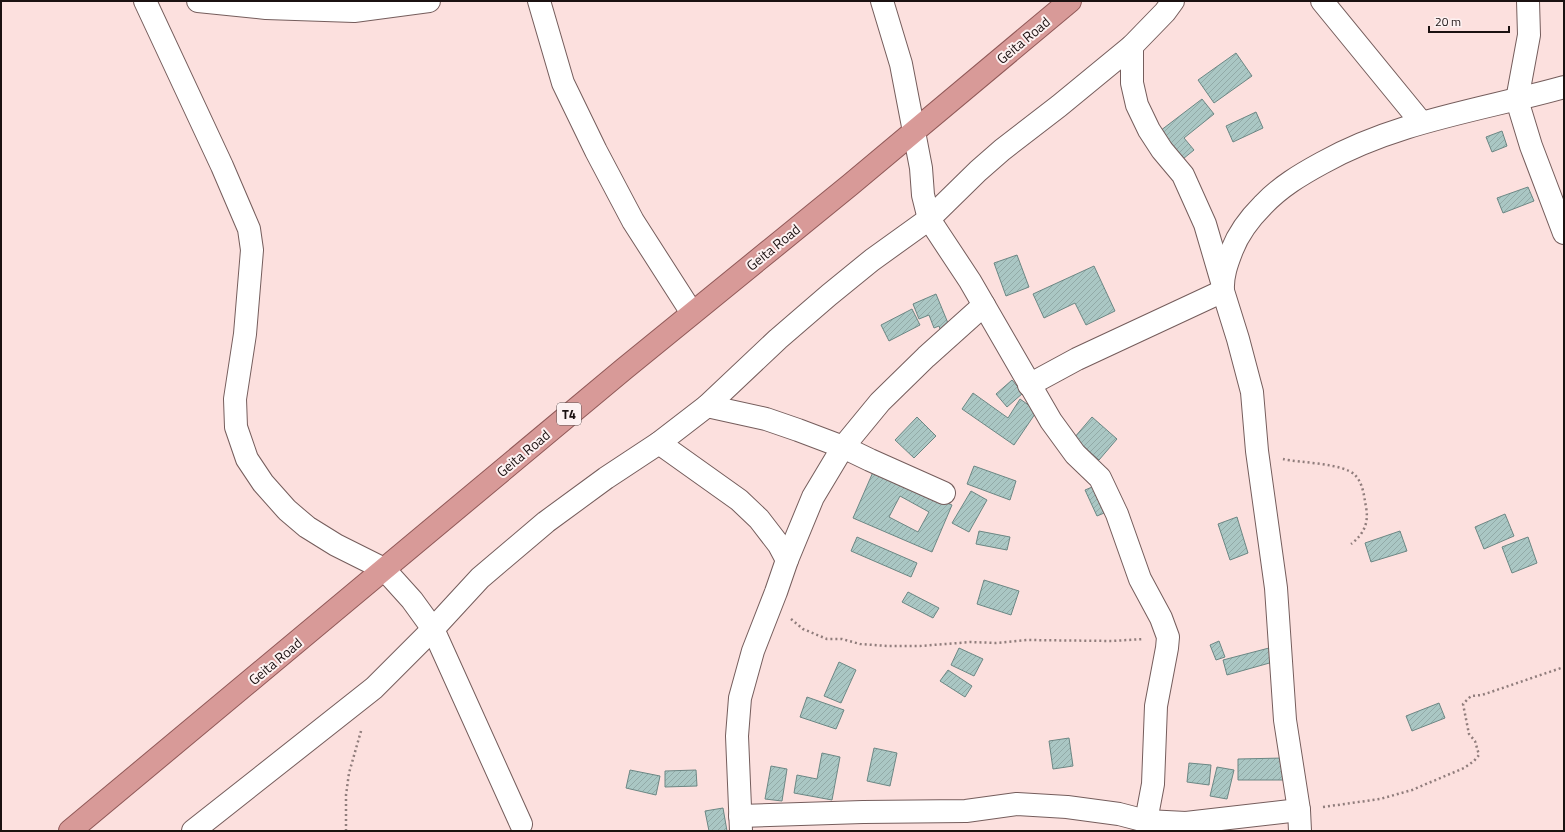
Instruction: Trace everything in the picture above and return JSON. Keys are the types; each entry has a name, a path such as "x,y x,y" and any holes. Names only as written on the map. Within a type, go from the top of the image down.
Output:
{"highway":[{"name":"Geita Road","path":"70,831 624,368 850,185 1070,1"}],"street":[{"path":"145,1 222,166 249,229 252,250 245,334 235,399 236,428 247,459 263,483 287,510 308,527 336,545 384,569 412,600 433,629 521,824"},
{"path":"198,1 266,8 354,11 429,1"},
{"path":"539,1 563,83 596,151 633,221 692,313"},
{"path":"882,1 900,64 914,130 921,168 923,195 929,219 984,305 1051,421 1075,454 1100,478 1117,514 1140,579 1161,618 1168,638 1156,706 1153,784 1146,821"},
{"path":"193,831 374,688 433,629 480,578 546,522 606,478 659,443 707,406 778,338 829,295 872,260 929,219 990,160 1132,46 1165,12 1173,1"},
{"path":"1322,1 1421,122"},
{"path":"1528,1 1529,35 1517,100 1531,146 1564,233"},
{"path":"1132,46 1132,83 1137,105 1148,130 1162,150 1183,175 1205,224 1252,392 1257,451 1276,588 1285,720 1300,831"},
{"path":"1222,286 1226,264 1240,231 1273,195 1295,178 1346,150 1384,134 1421,122 1517,100 1564,87"},
{"path":"1029,385 1222,286"},
{"path":"984,305 926,357 880,402 843,447 813,497 787,560 753,650 740,698 737,736 740,824 863,812 966,811 1017,804 1082,809 1119,814 1146,821 1186,823 1298,810"},
{"path":"707,406 766,419 843,447 944,493"},
{"path":"659,443 739,500 759,519 779,545 787,560"}],"path":[{"path":"1257,451 1284,460 1343,468 1355,474 1363,491 1367,513 1367,523 1358,539 1351,544"},
{"path":"776,592 786,614 803,629 827,639 842,639 860,644 920,646 971,642 996,643 1027,640 1112,641 1168,638"},
{"path":"1298,810 1380,799 1412,790 1464,768 1474,761 1479,755 1475,741 1469,734 1463,704 1471,696 1482,695 1564,667"},
{"path":"346,831 346,795 349,773 362,728"}],"building":[{"path":"1236,53 1252,76 1214,103 1198,80"},
{"path":"1202,99 1214,114 1184,138 1194,150 1178,163 1156,134"},
{"path":"1256,112 1263,128 1233,142 1226,126"},
{"path":"1502,131 1507,146 1492,152 1486,137"},
{"path":"1528,187 1534,201 1503,213 1497,198"},
{"path":"1017,255 1029,287 1006,296 994,263"},
{"path":"1094,266 1115,311 1086,325 1075,303 1044,318 1033,294"},
{"path":"936,294 950,328 941,332 939,326 934,328 929,315 919,319 913,304"},
{"path":"912,309 920,325 889,341 881,325"},
{"path":"1012,380 1023,393 1007,407 996,394"},
{"path":"973,393 1008,418 1020,399 1037,411 1014,445 962,409"},
{"path":"917,417 936,436 914,458 895,440"},
{"path":"1092,417 1117,439 1099,460 1074,438"},
{"path":"974,466 1016,481 1010,500 967,484"},
{"path":"873,472 952,505 932,552 853,518","holes":["900,496 929,512 918,532 889,517"]},
{"path":"1097,485 1109,511 1097,516 1085,490"},
{"path":"971,491 987,500 969,532 952,523"},
{"path":"1505,514 1514,536 1484,549 1475,527"},
{"path":"1237,517 1248,553 1230,560 1218,524"},
{"path":"979,531 1010,537 1007,550 976,544"},
{"path":"1400,531 1407,551 1371,562 1365,543"},
{"path":"857,537 917,563 911,577 851,551"},
{"path":"1528,537 1537,563 1512,573 1502,547"},
{"path":"984,580 1019,591 1011,615 977,604"},
{"path":"908,592 939,608 933,618 902,602"},
{"path":"1219,641 1225,657 1216,660 1210,645"},
{"path":"959,648 983,659 974,676 951,665"},
{"path":"1269,648 1273,662 1227,675 1223,660"},
{"path":"839,662 856,670 841,703 824,696"},
{"path":"948,670 972,686 965,697 940,681"},
{"path":"807,697 844,710 836,729 800,717"},
{"path":"1439,703 1445,718 1412,731 1406,716"},
{"path":"1069,738 1073,766 1053,769 1049,741"},
{"path":"874,748 897,753 890,786 867,781"},
{"path":"822,753 840,757 832,800 794,793 797,775 817,779"},
{"path":"1284,758 1285,780 1238,780 1238,759"},
{"path":"1189,763 1211,765 1209,785 1187,782"},
{"path":"771,766 787,769 782,801 765,799"},
{"path":"1217,767 1234,770 1227,799 1210,796"},
{"path":"630,770 660,776 656,795 626,788"},
{"path":"696,770 697,786 665,787 665,771"},
{"path":"723,808 727,831 709,831 705,811"}]}
